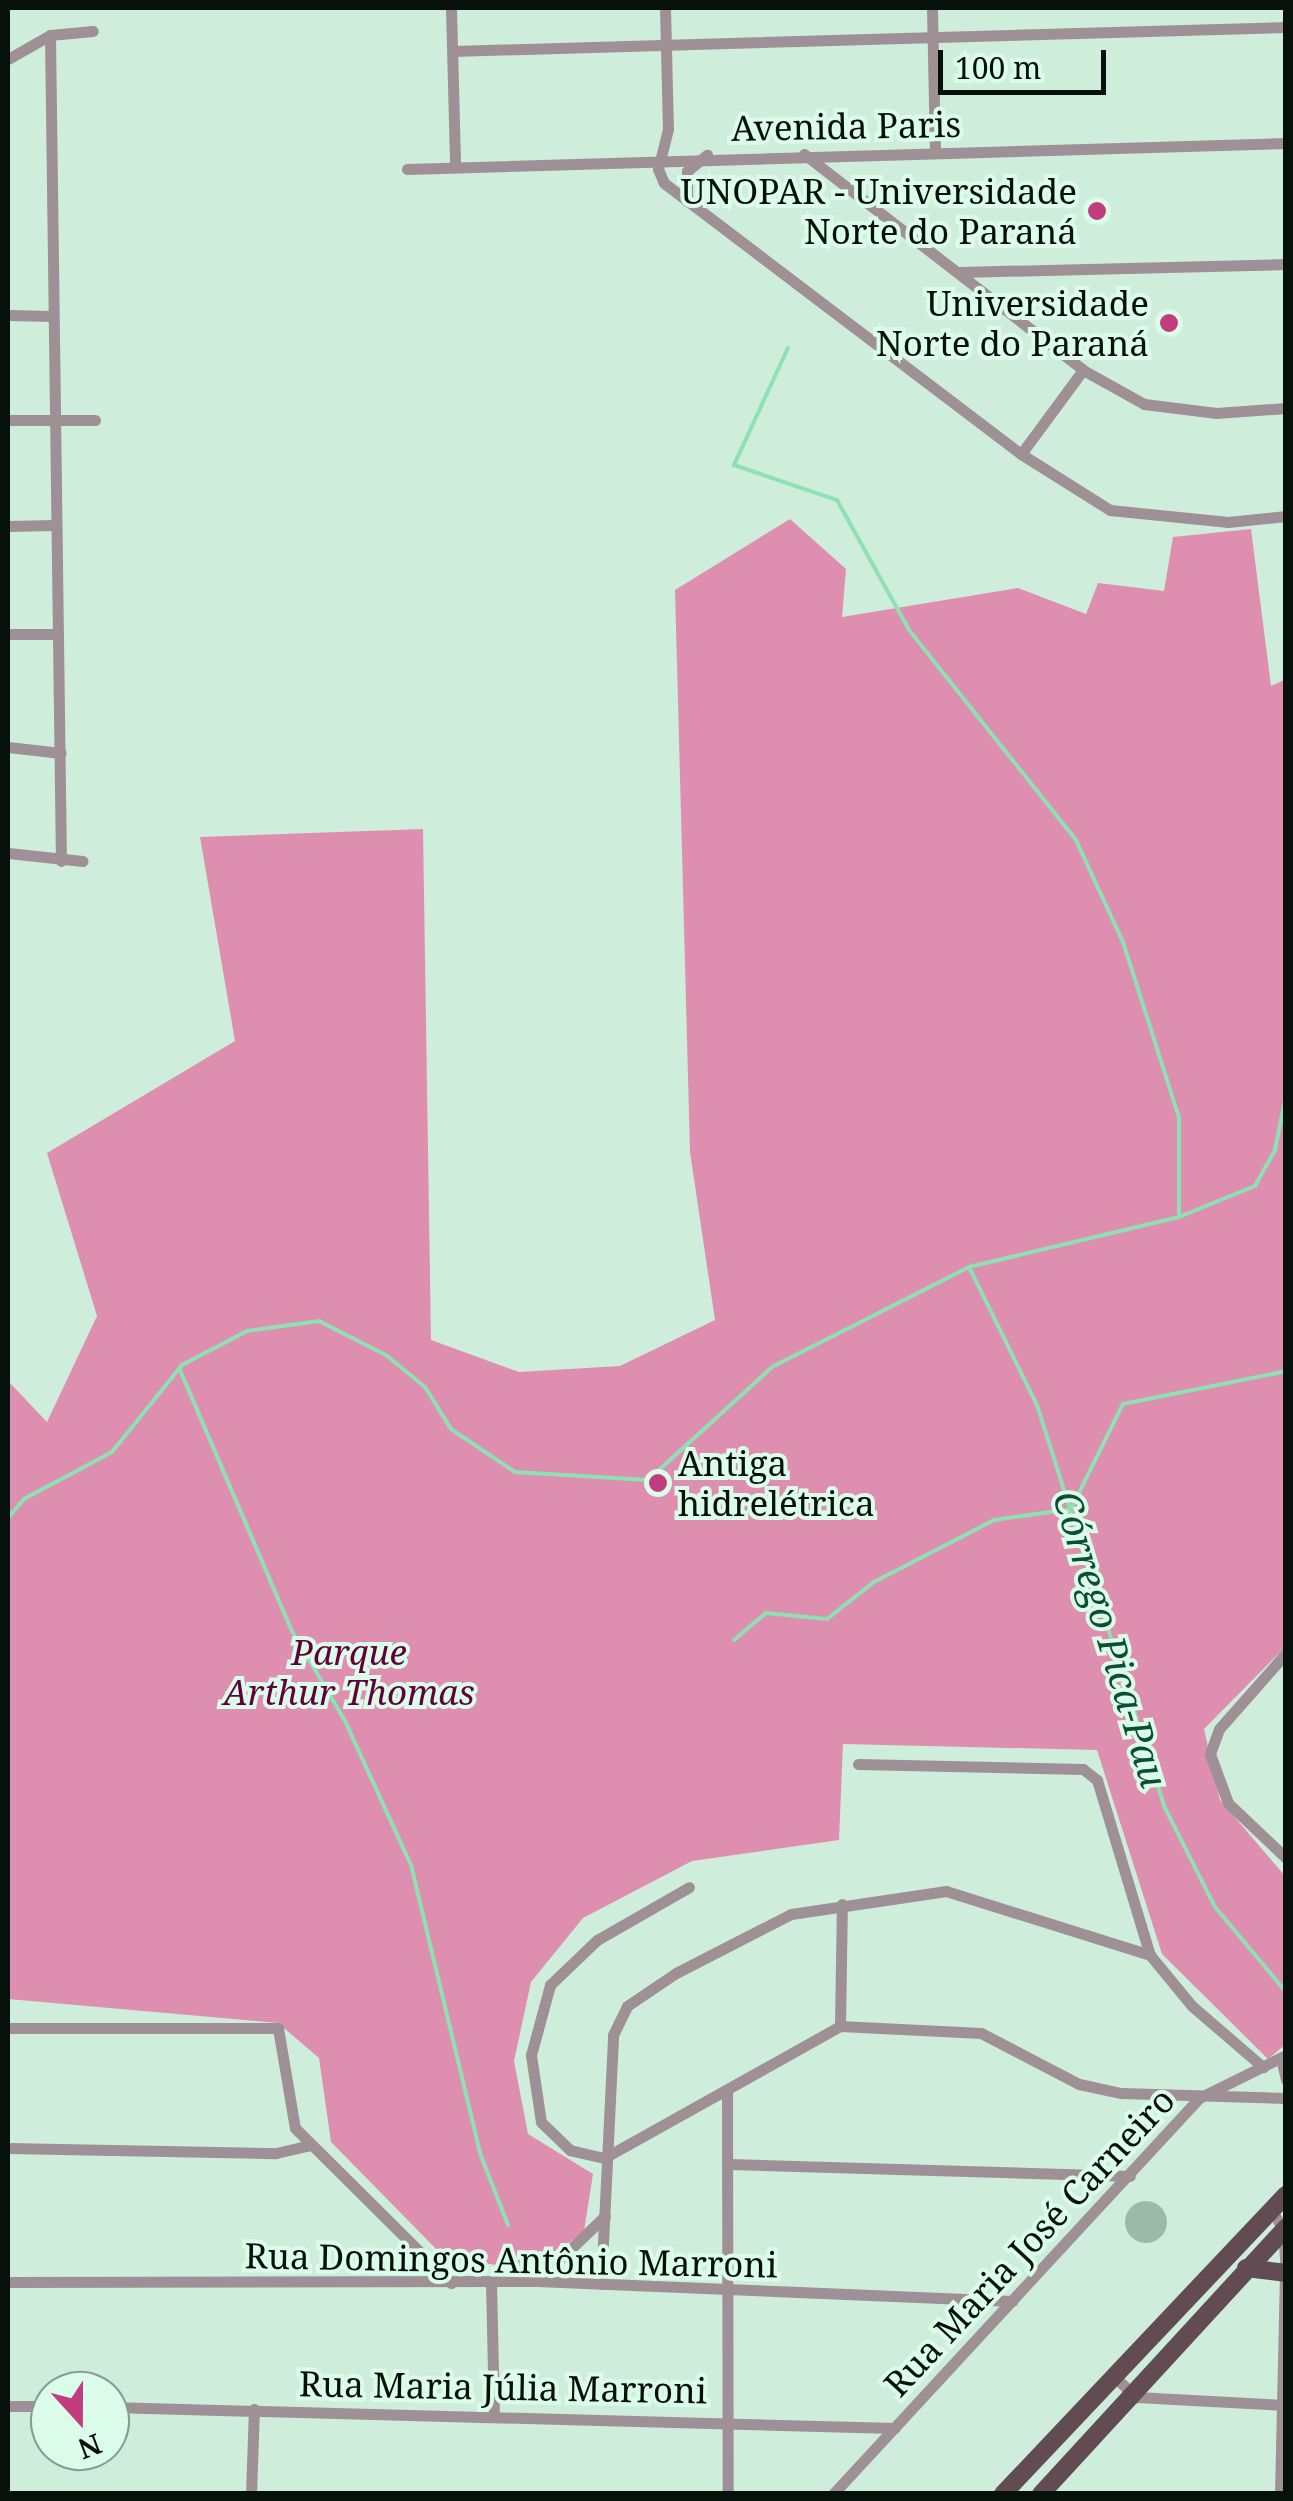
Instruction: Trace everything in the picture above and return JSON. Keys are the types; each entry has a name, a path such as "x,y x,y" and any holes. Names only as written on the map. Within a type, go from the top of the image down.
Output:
{"main road":[{"path":"1003,2494 1286,2195"},
{"path":"1041,2494 1136,2397 1284,2229"},
{"path":"1246,2268 1285,2273"}],"street":[{"path":"452,8 455,166"},
{"path":"666,8 663,156 659,176 687,201 1021,454 1110,510 1228,522 1286,516"},
{"path":"932,8 934,153"},
{"path":"453,51 1286,27"},
{"path":"8,60 50,34 93,30"},
{"path":"50,34 61,861"},
{"name":"Avenida Paris","path":"407,169 663,156 934,153 1286,142"},
{"path":"804,154 1083,370 1144,404 1216,413 1286,408"},
{"path":"687,201 687,172 708,155"},
{"path":"960,272 1286,264"},
{"path":"8,315 52,316"},
{"path":"1021,454 1083,370"},
{"path":"8,420 95,420"},
{"path":"8,526 55,525"},
{"path":"8,634 58,634"},
{"path":"8,747 61,753"},
{"path":"8,853 82,861"},
{"path":"1286,1654 1219,1730 1210,1754 1228,1802 1286,1858"},
{"path":"858,1764 1083,1769 1097,1780 1150,1955 1192,2006 1263,2067"},
{"path":"689,1888 596,1940 550,1985 530,2055 541,2122 570,2150 604,2158 840,2026 981,2033 1078,2084 1199,2098 1286,2098"},
{"path":"601,2284 604,2158 613,2035 627,2006 746,1931 842,1904 946,1891 1150,1955"},
{"path":"840,2026 842,1904"},
{"path":"8,2028 278,2028 293,2122 310,2145 451,2283"},
{"path":"1283,2056 1286,2079"},
{"name":"Rua Maria José Carneiro","path":"834,2494 1199,2098 1283,2056"},
{"path":"727,2090 728,2494"},
{"path":"8,2148 276,2153 310,2145"},
{"path":"730,2164 1130,2176"},
{"path":"1270,2208 1284,2229 1280,2494"},
{"path":"537,2281 605,2216"},
{"name":"Rua Domingos Antônio Marroni","path":"8,2282 537,2281 1013,2301"},
{"path":"490,2282 494,2414"},
{"path":"1116,2378 1136,2397 1284,2404"},
{"name":"Rua Maria Júlia Marroni","path":"130,2407 728,2420 894,2428"},
{"path":"251,2494 254,2409"}],"green space":[{"name":"Parque Arthur Thomas","path":"790,519 846,569 842,617 1018,588 1086,614 1098,583 1164,591 1173,537 1251,529 1271,686 1286,679 1286,1646 1204,1729 1220,1800 1285,1876 1285,2045 1268,2059 1162,1954 1097,1750 843,1744 839,1840 692,1861 583,1918 531,1982 514,2061 528,2134 593,2174 584,2231 534,2270 445,2258 331,2142 319,2058 278,2023 8,1999 8,1381 47,1422 97,1316 47,1153 235,1041 200,837 423,829 431,1340 519,1372 620,1366 715,1320 690,1152 675,590"}],"building":[{"path":"1146,2201 1161,2207 1167,2222 1161,2237 1146,2243 1131,2237 1125,2222 1131,2207"}],"waterway":[{"path":"788,348 734,465 837,500 909,630 1076,840 1123,942 1179,1118 1179,1214"},
{"path":"8,1518 24,1499 112,1452 182,1365 247,1331 319,1321 386,1355 425,1387 451,1429 515,1472 648,1480 772,1367 969,1267 1179,1217 1255,1186 1275,1150 1286,1095"},
{"name":"Córrego Pica-Pau","path":"969,1267 1037,1405 1164,1806 1215,1907 1286,1992"},
{"path":"180,1370 292,1631 345,1721 411,1865 481,2156 508,2225"},
{"path":"734,1640 766,1613 827,1619 874,1582 994,1520 1071,1509 1123,1404 1286,1371"}],"place":[{"name":"UNOPAR - Universidade Norte do Paraná","path":"1097,211"},
{"name":"Universidade Norte do Paraná","path":"1169,323"},
{"name":"Antiga hidrelétrica","path":"658,1483"}]}
